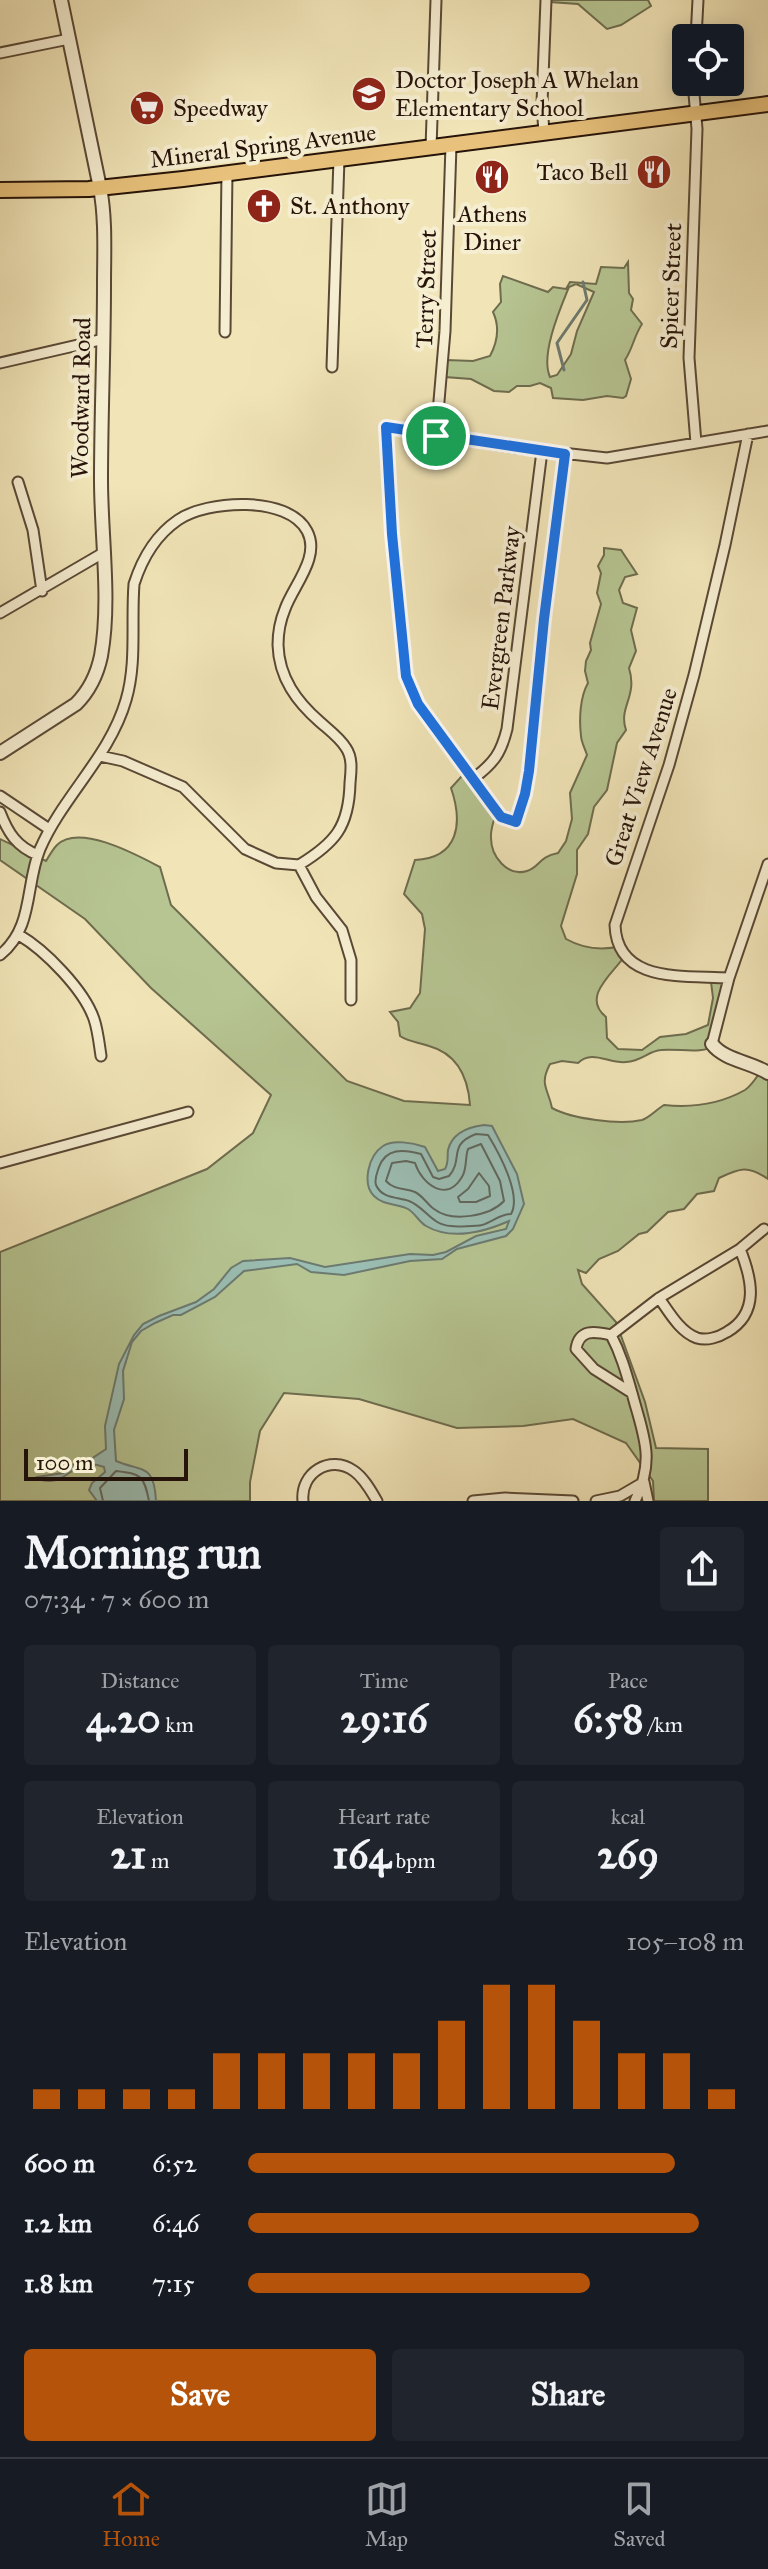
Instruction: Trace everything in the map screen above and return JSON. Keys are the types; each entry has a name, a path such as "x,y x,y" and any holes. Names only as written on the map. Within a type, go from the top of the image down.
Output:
{"main road":[{"name":"Mineral Spring Avenue","path":"0,190 100,185 227,172 768,104"}],"street":[{"name":"Woodward Road","path":"0,753 76,704 86,694 96,677 103,642 103,204 61,0"},
{"path":"431,148 436,0"},
{"path":"544,133 542,103 546,0"},
{"path":"697,24 698,0"},
{"path":"0,53 69,39"},
{"name":"Spicer Street","path":"693,96 697,129 689,358 696,443"},
{"name":"Terry Street","path":"436,436 445,331 451,145"},
{"path":"332,367 339,159"},
{"path":"225,332 227,172"},
{"path":"0,363 104,339"},
{"path":"474,778 418,704 406,676 392,534 386,427 607,458 768,431"},
{"name":"Great View Avenue","path":"729,978 653,972 635,966 624,958 618,948 615,925 664,779 694,675 732,517 748,434"},
{"name":"Evergreen Parkway","path":"542,451 507,729 502,751 474,778 501,817 516,822 529,771 542,633 565,454"},
{"path":"18,482 29,508 42,591"},
{"path":"0,955 19,935 38,855 49,829 100,756 120,717 132,671 134,584 154,543 179,520 209,508 266,506 296,519 306,527 311,551 280,623 278,649 294,697 336,736 347,749 351,762 350,800 345,822 327,845 299,865 276,863 245,849 183,787 123,761 100,756"},
{"path":"0,613 103,553"},
{"path":"0,796 49,829"},
{"path":"0,812 11,836 26,850 38,855"},
{"path":"768,864 729,978 712,1044 726,1055 768,1073"},
{"path":"299,865 316,897 342,930 351,960 351,1000"},
{"path":"19,935 47,957 88,1005 98,1033 101,1056"},
{"path":"0,1163 188,1112"},
{"path":"611,1335 659,1298 740,1249 764,1229"},
{"path":"659,1298 677,1322 695,1337 712,1338 731,1330 740,1322 751,1298 751,1283 740,1249"},
{"path":"632,1393 594,1369 576,1349 577,1341 584,1333 596,1331 611,1335 621,1355 632,1393 646,1442 644,1482 635,1501"},
{"path":"303,1501 302,1491 307,1477 328,1465 350,1468 377,1501"},
{"path":"596,1501 620,1496 644,1482"},
{"path":"644,1482 648,1501"},
{"path":"473,1501 505,1498 573,1501"}],"green space":[{"path":"550,0 648,0 651,6 621,25 607,29 578,4"},
{"path":"628,262 629,293 633,299 631,310 642,324 625,360 631,379 623,398 553,398 551,388 540,383 517,386 509,392 494,391 471,379 445,377 447,360 473,361 490,356 497,334 493,312 501,302 503,276 548,292 553,287 566,289 570,282 596,284 601,267 624,268","holes":["576,284 594,292 571,354 557,375 550,377 549,345 569,287"]},
{"path":"604,548 621,550 637,574 625,577 619,590 623,603 637,608 631,630 636,651 629,668 631,687 624,715 626,730 617,743 607,790 594,807 588,834 577,850 577,874 561,926 566,939 573,942 593,948 621,946 627,953 602,984 597,1001 606,1017 607,1038 618,1049 642,1050 660,1037 686,1034 708,1025 713,998 710,974 724,977 717,1045 697,1050 656,1051 626,1062 595,1057 578,1063 562,1061 550,1064 545,1082 552,1108 583,1118 632,1121 645,1119 664,1105 706,1104 726,1099 748,1088 765,1065 768,1066 768,1179 744,1170 719,1178 714,1191 697,1194 684,1209 668,1212 647,1232 599,1259 586,1273 578,1270 582,1284 616,1322 645,1402 656,1448 708,1449 708,1501 654,1501 653,1481 626,1443 573,1419 523,1426 457,1428 359,1399 284,1393 260,1431 250,1482 250,1501 0,1501 0,1252 207,1169 253,1133 271,1095 151,988 85,919 0,860 0,839 46,861 57,845 67,839 93,839 160,867 171,905 347,1081 404,1101 470,1105 464,1076 454,1061 439,1050 400,1036 398,1022 390,1012 410,1008 420,993 425,929 422,914 404,894 415,860 430,858 449,846 454,836 457,814 451,788 470,767 498,807 491,831 492,845 497,858 507,868 527,871 558,853 566,841 572,819 570,793 587,755 581,738 581,708 588,683 586,661 601,604 597,593 601,573 598,566"}],"water":[{"path":"484,1125 492,1126 517,1174 524,1204 513,1229 506,1236 457,1249 442,1259 410,1261 344,1275 311,1272 297,1264 244,1271 215,1297 181,1315 155,1323 141,1331 132,1342 123,1371 124,1399 114,1430 116,1461 140,1468 149,1475 153,1480 156,1501 97,1501 89,1490 92,1483 105,1472 104,1467 93,1464 77,1468 56,1480 38,1479 63,1473 76,1462 91,1459 106,1449 105,1426 119,1364 134,1335 143,1324 196,1302 214,1289 231,1268 243,1261 290,1258 325,1267 410,1254 433,1255 446,1252 476,1236 506,1229 509,1221 468,1233 436,1231 408,1209 378,1199 368,1185 370,1163 383,1146 398,1142 425,1147 438,1171 445,1169 450,1144 457,1135"}],"waterway":[{"path":"564,370 557,343 587,300 583,282"}],"place":[{"name":"Doctor Joseph A Whelan Elementary School","path":"369,94"},
{"name":"Speedway","path":"147,108"},
{"name":"Taco Bell","path":"654,172"},
{"name":"Athens Diner","path":"492,177"},
{"name":"St. Anthony","path":"264,206"}],"route":[{"path":"386,427 436,436 565,454 529,771 516,822 501,817 418,704 406,676 392,534 386,427"}]}
